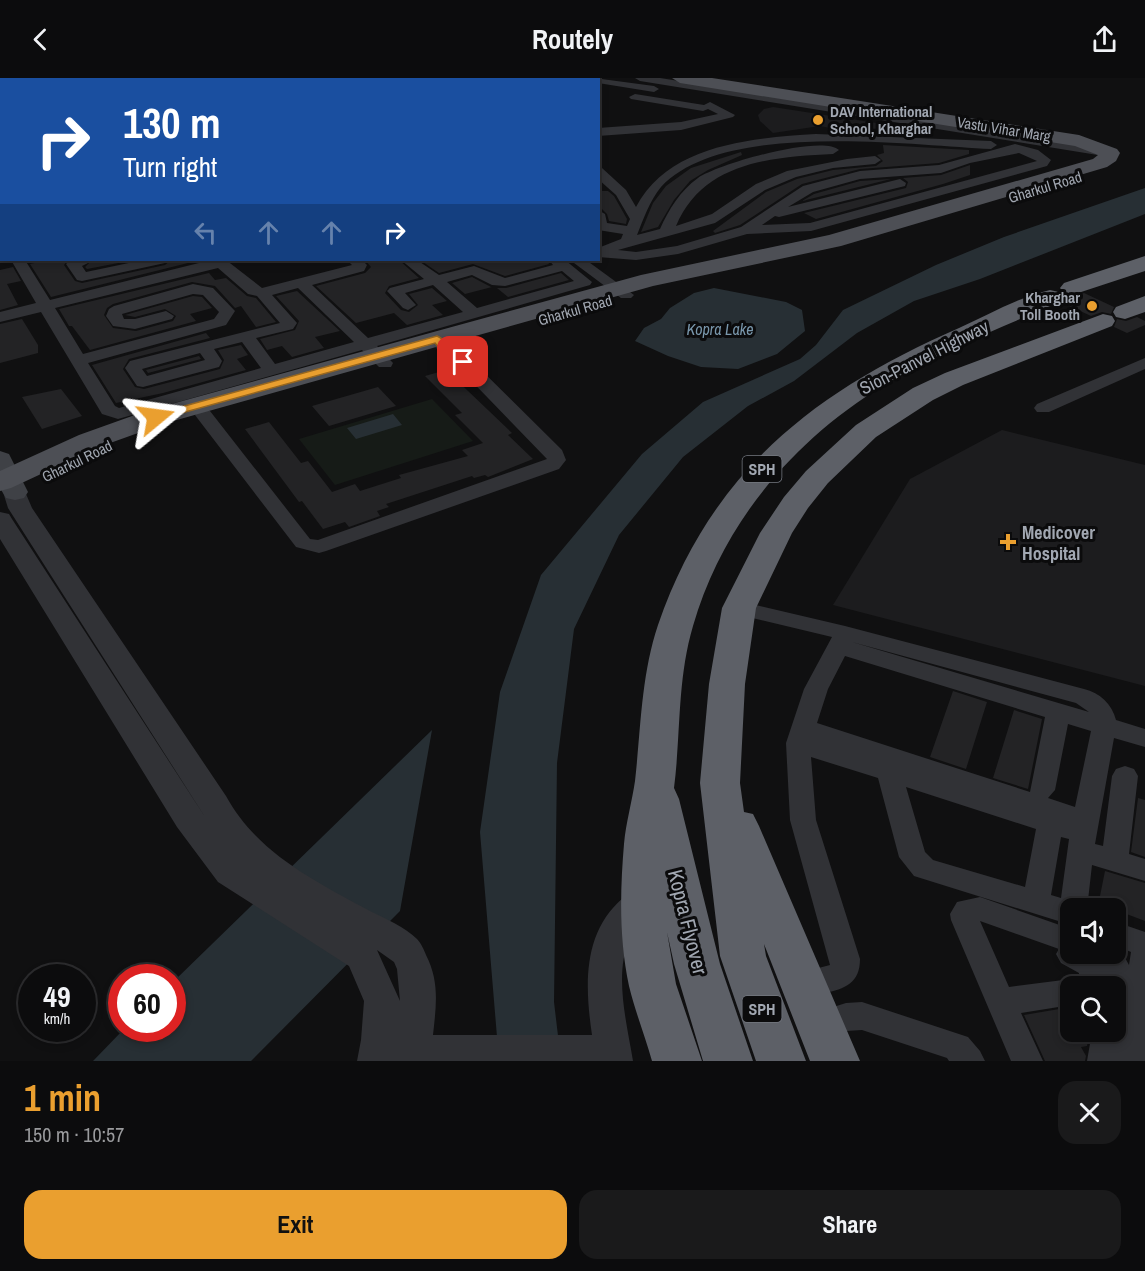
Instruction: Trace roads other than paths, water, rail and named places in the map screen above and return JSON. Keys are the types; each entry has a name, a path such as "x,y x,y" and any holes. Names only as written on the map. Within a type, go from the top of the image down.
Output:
{"highway":[{"name":"Sion-Panvel Highway","path":"655,781 663,676 687,590 723,519 770,461 796,436 852,393 917,357 1061,292 1145,263"},
{"name":"Sion-Panvel Highway","path":"720,783 727,684 739,608 776,533 795,504 817,477 866,431 923,394 954,379 1124,312"},
{"path":"655,781 647,822 644,900 650,974 676,1061"},
{"name":"Kopra Flyover","path":"655,781 697,964 728,1061"},
{"path":"720,783 827,1043"},
{"name":"SPH","path":"720,783 743,956 781,1061"}],"main road":[{"name":"Vastu Vihar Marg","path":"680,78 909,111 1079,141 1110,155"},
{"path":"725,85 909,111"},
{"name":"Gharkul Road","path":"5,482 89,441 133,424 384,352 450,354 675,273 838,244 1111,167 1119,162 1120,154 1115,149 1089,138 1041,128 909,111"},
{"name":"Gharkul Road","path":"838,244 1100,162 1110,155"},
{"name":"Gharkul Road","path":"5,482 162,426 216,421 384,352"}],"street":[{"path":"640,78 725,85 998,140 1110,155"},
{"path":"600,80 710,104 729,115 681,126 600,132"},
{"path":"600,121 648,118 710,104 725,85"},
{"path":"600,90 710,104"},
{"path":"600,253 632,231 655,186 669,174 686,164 730,148 804,137 998,140 1034,153 1045,160 811,227 746,230 678,250 636,256 600,254"},
{"path":"666,232 681,202 700,183 726,170 755,160 848,149 903,151 942,163"},
{"path":"746,230 808,189 831,182 860,175 967,160 1019,149"},
{"path":"925,156 942,163"},
{"path":"600,221 632,231 666,232 710,220 753,190 802,172 889,159"},
{"path":"600,173 621,192 632,231"},
{"path":"811,227 838,244"},
{"path":"19,261 111,413 118,414 271,371 384,352 475,314 585,282 566,262"},
{"path":"80,261 73,264 82,277 156,261"},
{"path":"0,316 120,288 219,261 253,291 262,293 359,268 360,265 355,261"},
{"path":"412,262 475,314"},
{"path":"408,305 395,291 474,270 497,282 505,282 566,262 622,292"},
{"path":"108,272 132,306"},
{"path":"309,281 384,352"},
{"path":"79,360 220,322 227,311 208,291 193,289 132,306 115,312 114,316 119,323 135,324 166,316"},
{"path":"153,404 143,382 133,368 136,365 287,326 289,323 262,293"},
{"path":"246,336 271,371"},
{"path":"450,354 477,385"},
{"path":"216,421 303,543 319,547 552,465 557,460 555,454 450,354"},
{"path":"1043,408 1145,363"},
{"path":"216,421 247,451"},
{"path":"5,482 215,805 241,864"},
{"path":"0,519 188,818 241,864 374,946 406,951 415,969 424,1056 557,1053 614,1057 605,987 605,954 617,927 628,911 644,900"},
{"path":"739,608 1145,738"},
{"path":"841,640 1084,698 1098,705 1104,715 1104,726 1074,898"},
{"path":"802,984 838,976 845,970 845,959 803,820 800,735 816,689 841,640"},
{"path":"1036,902 1058,712"},
{"path":"800,735 889,772 1048,802"},
{"path":"800,735 1048,802 1115,861 1145,870"},
{"path":"889,772 913,857 918,864 924,868 1060,908"},
{"path":"1115,861 1125,776"},
{"path":"1027,1061 964,914 967,910 980,909 1060,937"},
{"path":"1126,937 1145,944"},
{"path":"374,946 382,1001 380,1040 376,1061"},
{"path":"1133,1061 1145,953"},
{"path":"1000,1002 1060,994"},
{"path":"827,1043 846,1017 862,1016 957,1047 969,1061"},
{"path":"1103,1061 1106,1042"}],"water":[{"path":"1145,188 1145,214 980,279 914,301 857,333 794,381 748,406 683,457 619,535 574,629 557,763 554,1002 561,1061 499,1061 480,832 500,692 541,575 642,454 703,402 800,359 816,345 843,310 936,265 1004,237"},
{"name":"Kopra Lake","path":"714,288 786,302 802,310 805,331 777,354 738,369 701,367 668,356 635,341 644,328 661,319 670,308 694,293"},
{"path":"393,414 402,425 356,439 347,428"},
{"path":"432,730 400,911 251,1061 93,1061 111,1042 186,1042 186,969"}],"place":[{"name":"DAV International School, Kharghar","path":"818,120"},
{"name":"Kharghar Toll Booth","path":"1092,306"},
{"name":"Medicover Hospital","path":"1008,542"}]}
